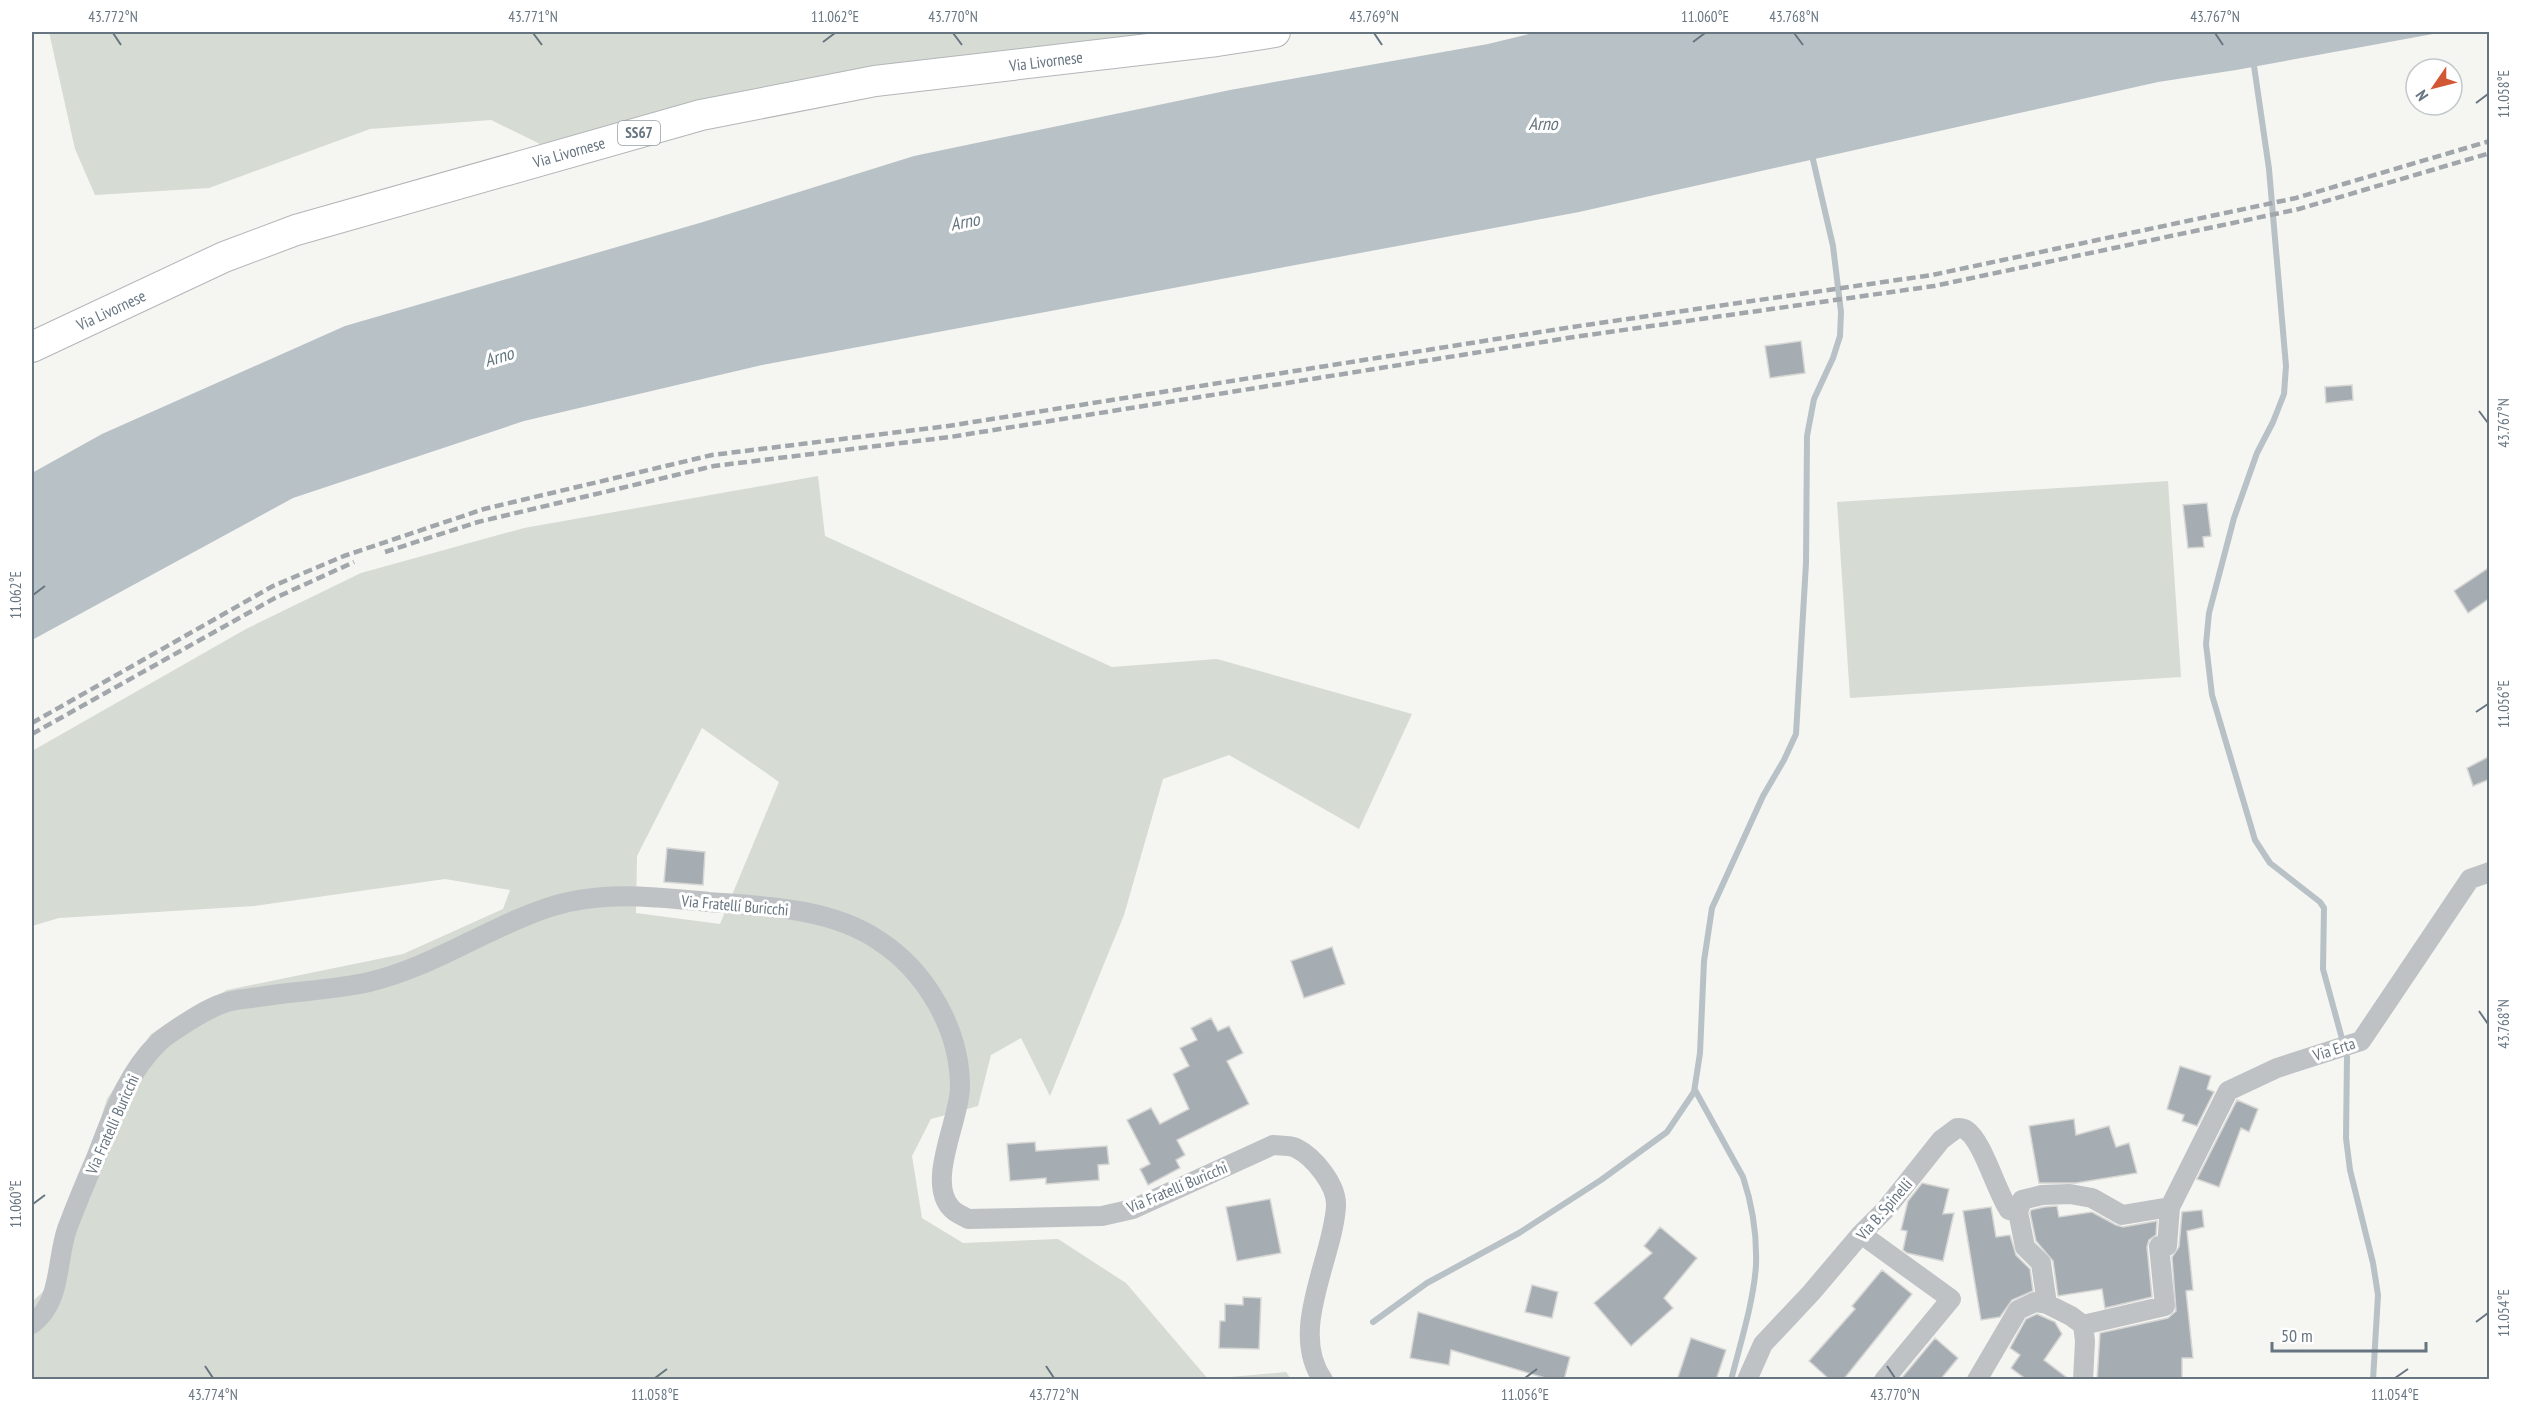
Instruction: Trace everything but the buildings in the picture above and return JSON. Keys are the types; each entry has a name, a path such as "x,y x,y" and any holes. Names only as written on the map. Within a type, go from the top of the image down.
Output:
{"main road":[{"name":"Via Livornese","path":"32,347 224,257 296,230 701,116 875,81 1218,41 1275,32"}],"street":[{"name":"Via Erta","path":"2170,1207 2228,1091 2277,1068 2361,1041 2470,879 2490,872"},
{"name":"Via Fratelli Buricchi","path":"32,1324 42,1317 56,1287 66,1232 117,1106 132,1074 160,1040 199,1014 225,1002 370,982 424,963 497,928 553,906 634,896 788,908 844,924 877,939 924,982 941,1009 954,1048 960,1087 953,1128 943,1164 942,1190 950,1208 969,1219 1102,1216 1133,1209 1273,1145 1295,1147 1315,1162 1329,1182 1336,1204 1309,1324 1311,1350 1316,1370 1323,1380"},
{"name":"Via B. Spinelli","path":"1747,1380 1763,1344 1886,1209 1941,1140 1957,1128 1966,1130 1981,1150 1999,1196 2008,1210 2018,1212"},
{"path":"2041,1303 2041,1263 2025,1247 2018,1212 2022,1200 2042,1195 2070,1194 2092,1198 2122,1215 2170,1207 2168,1246 2158,1246 2165,1306 2084,1333"},
{"path":"1861,1234 1951,1299 1884,1380"},
{"path":"1977,1380 2018,1310 2041,1303 2072,1316 2084,1333 2083,1380"}],"shaded area":[{"path":"49,32 1179,32 542,145 491,120 370,129 209,188 95,195 75,149"},
{"path":"818,476 825,536 1112,667 1217,659 1412,714 1359,829 1229,755 1163,779 1124,915 1050,1096 1021,1038 991,1055 978,1106 931,1119 912,1156 922,1218 963,1243 1058,1239 1126,1283 1208,1379 32,1379 32,1302 47,1288 107,1099 151,1034 227,990 403,954 503,909 510,890 445,879 254,906 59,918 32,926 32,751 246,629 361,573 524,528","holes":["702,728 779,782 720,924 636,913 637,856"]},
{"path":"2168,481 2181,677 1850,698 1837,502"},
{"path":"1286,1372 1291,1379 1208,1379"}],"water":[{"name":"Arno","path":"1537,32 2444,32 2158,82 1579,212 762,365 524,421 293,498 32,640 32,473 102,434 345,326 703,222 914,156 1230,90 1488,44"}],"waterway":[{"path":"2253,59 2269,169 2286,366 2284,394 2257,453 2234,518 2209,613 2206,644 2212,695 2255,840 2270,863 2320,902 2324,908 2323,969 2347,1057 2346,1138 2350,1170 2373,1263 2378,1295 2373,1380"},
{"path":"1373,1322 1427,1283 1519,1233 1601,1180 1667,1132 1694,1092 1700,1053 1704,961 1712,908 1763,796 1796,734 1806,563 1807,436 1814,399 1833,358 1840,336 1841,312 1833,246 1811,151"},
{"path":"1695,1090 1743,1177 1755,1232 1756,1265 1753,1293 1731,1380"}],"railway":[{"path":"32,723 273,586 344,556 484,509 712,455 948,426 1572,327 1932,275 2296,198 2490,141"},
{"path":"385,552 478,522 714,466 950,437 1574,337 1934,286 2299,209 2490,153"},
{"path":"32,734 275,598 354,562"}]}
